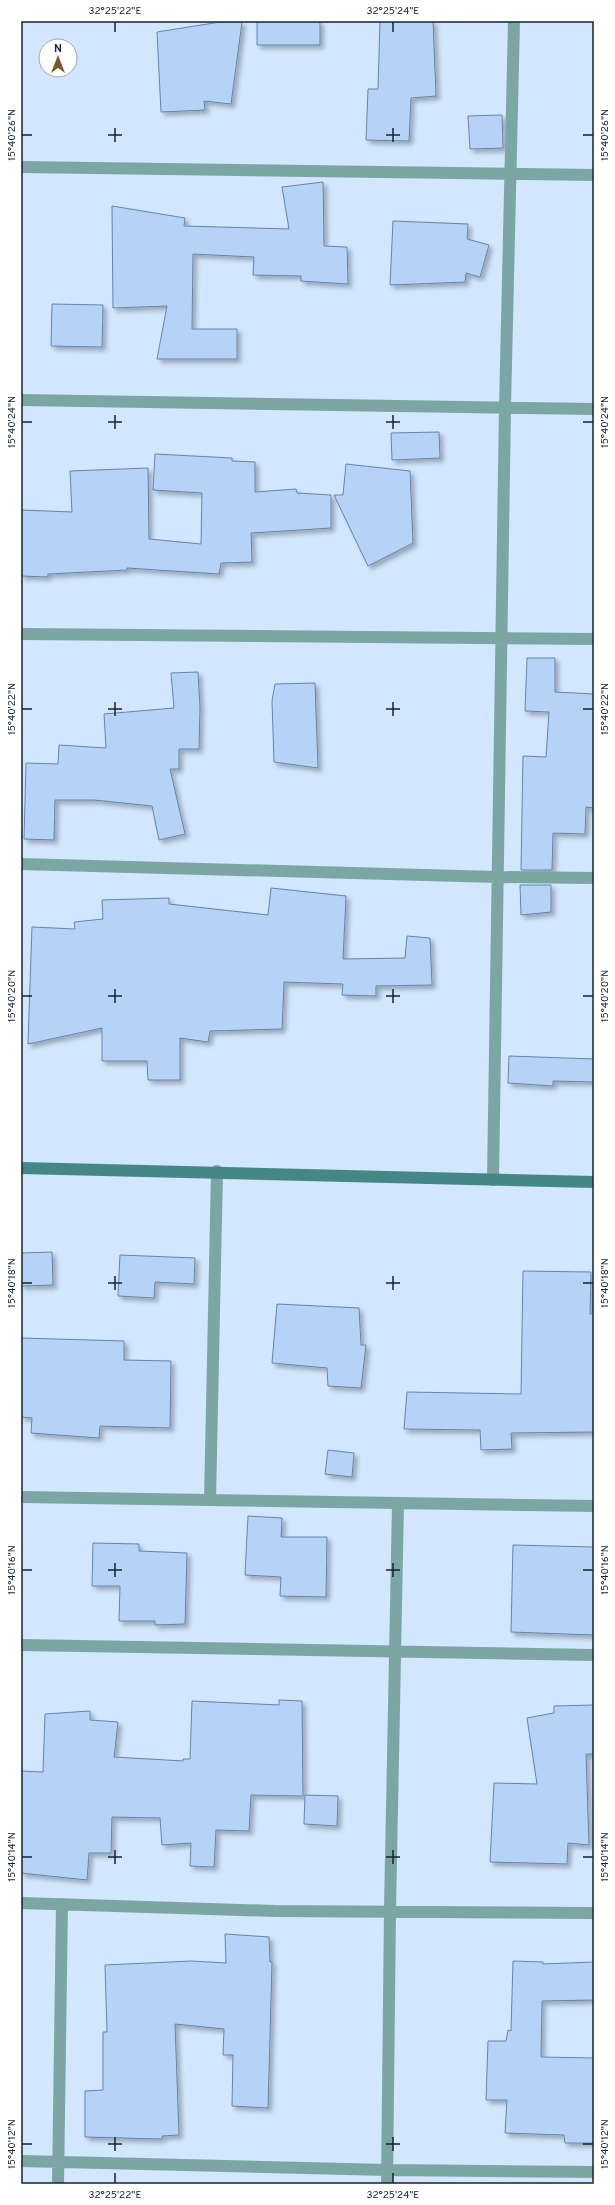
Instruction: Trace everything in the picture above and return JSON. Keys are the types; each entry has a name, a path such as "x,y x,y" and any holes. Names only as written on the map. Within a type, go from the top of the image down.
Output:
{"main road":[{"path":"21,1168 217,1171 594,1182"}],"street":[{"path":"493,1180 505,407 514,21"},
{"path":"21,167 594,175"},
{"path":"21,400 594,408"},
{"path":"21,634 594,639"},
{"path":"21,864 497,877 594,878"},
{"path":"210,1500 217,1171"},
{"path":"21,1497 594,1506"},
{"path":"387,2184 390,1910 398,1504"},
{"path":"21,1645 594,1655"},
{"path":"21,1903 275,1910 594,1913"},
{"path":"58,2184 62,1904"},
{"path":"21,2161 387,2170 594,2172"}],"building":[{"path":"257,21 320,21 320,45 257,45"},
{"path":"380,21 433,21 436,96 411,98 409,141 366,140 368,89 378,89"},
{"path":"220,22 242,22 231,104 204,101 205,110 161,112 157,32"},
{"path":"502,115 503,148 470,149 468,116"},
{"path":"323,182 324,246 347,247 348,284 301,281 301,276 253,275 254,257 193,254 192,329 237,329 237,359 157,359 167,306 113,308 112,206 185,218 184,226 289,229 282,187"},
{"path":"393,221 468,224 467,239 489,245 480,277 466,273 465,282 390,285"},
{"path":"52,304 103,305 102,347 51,346"},
{"path":"439,432 440,458 392,460 391,433"},
{"path":"155,454 232,458 232,461 255,462 255,492 296,489 297,493 331,495 331,528 251,533 252,562 221,563 219,574 127,568 127,570 48,574 48,577 21,576 21,510 72,512 70,471 148,468 149,539 201,544 202,493 153,490"},
{"path":"346,464 410,471 413,543 368,566 334,495 343,495"},
{"path":"527,658 555,658 555,692 594,694 594,808 586,807 585,834 553,833 552,870 521,870 523,756 546,757 549,712 525,711"},
{"path":"198,672 200,707 199,749 179,749 179,769 170,769 185,834 159,840 152,806 94,800 55,800 54,840 24,839 26,763 58,764 59,745 106,748 104,714 174,708 171,673"},
{"path":"315,683 318,768 274,762 272,701 275,684"},
{"path":"520,885 551,885 551,912 521,915"},
{"path":"271,888 346,896 343,959 405,958 407,936 430,938 432,985 376,986 376,996 342,995 343,984 284,982 282,1029 210,1031 208,1042 180,1038 180,1080 148,1080 147,1061 102,1061 102,1028 28,1044 32,927 75,929 74,922 103,919 102,900 169,898 169,904 268,915"},
{"path":"509,1056 594,1059 594,1082 553,1081 553,1086 508,1083"},
{"path":"52,1252 53,1285 21,1286 21,1253"},
{"path":"120,1255 195,1258 194,1284 155,1282 154,1298 118,1296"},
{"path":"523,1271 591,1272 590,1314 594,1314 594,1432 511,1433 512,1449 481,1450 480,1430 404,1429 407,1392 521,1394"},
{"path":"277,1304 359,1308 361,1345 366,1345 361,1388 328,1386 327,1368 272,1363"},
{"path":"21,1338 124,1341 124,1360 171,1361 170,1428 100,1426 99,1438 31,1433 32,1418 21,1417"},
{"path":"328,1450 354,1453 352,1477 325,1474"},
{"path":"248,1516 282,1518 281,1537 327,1537 326,1597 280,1596 281,1577 245,1575"},
{"path":"93,1543 139,1544 139,1551 187,1553 185,1624 155,1625 155,1621 119,1621 120,1586 92,1586"},
{"path":"513,1545 594,1547 594,1635 511,1632"},
{"path":"279,1700 302,1701 303,1796 251,1795 249,1831 216,1830 214,1867 190,1866 191,1843 162,1845 160,1818 112,1817 111,1853 89,1853 87,1880 21,1873 21,1771 43,1772 45,1714 90,1711 90,1720 118,1722 114,1757 183,1761 183,1759 190,1759 192,1701 279,1705"},
{"path":"594,1705 594,1754 586,1754 589,1845 568,1843 567,1864 490,1862 494,1783 537,1784 527,1718 554,1713 554,1706"},
{"path":"305,1795 338,1796 337,1826 304,1824"},
{"path":"225,1934 269,1937 270,1962 272,1962 268,2108 232,2106 233,2055 223,2055 224,2029 175,2024 179,2135 162,2136 162,2139 85,2137 85,2091 103,2090 103,2032 107,2032 105,1965 191,1961 226,1963"},
{"path":"513,1961 543,1962 543,1964 594,1962 594,2000 542,2001 541,2057 594,2058 594,2143 565,2143 564,2135 505,2133 507,2100 486,2100 488,2041 506,2041 508,2030 511,2031"}]}
